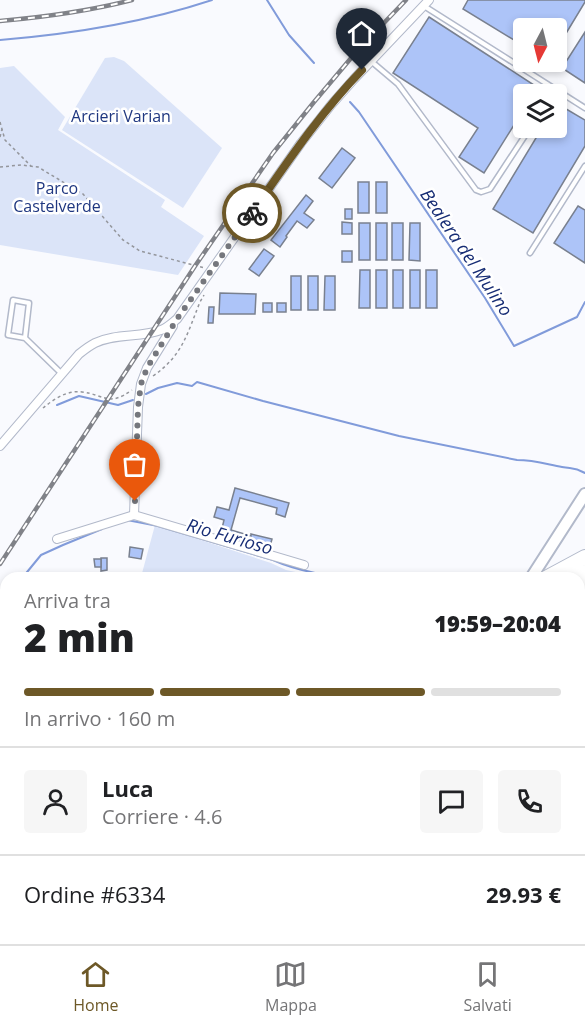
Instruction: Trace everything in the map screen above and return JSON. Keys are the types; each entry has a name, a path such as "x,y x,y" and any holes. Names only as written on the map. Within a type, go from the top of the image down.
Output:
{"highway":[{"path":"557,572 585,557"}],"main road":[{"path":"535,572 585,494"}],"street":[{"path":"134,515 138,407 141,384 147,368 177,319 301,143 331,105 426,3"},
{"path":"0,446 79,354 96,342 157,331 168,327 177,319"},
{"path":"57,539 134,515 304,565"}],"lane":[{"path":"426,3 549,84"},
{"path":"371,61 398,84 476,190 482,192 490,189 523,138"},
{"path":"567,96 585,108"},
{"path":"530,253 585,166"},
{"path":"25,338 29,303 13,300 8,334 25,338 62,374"}],"path":[{"path":"0,122 5,140 31,166"},
{"path":"0,136 2,129"},
{"path":"0,167 21,165 38,167 83,194 123,240 140,251 212,270"},
{"path":"39,413 53,400 68,393 84,392 109,400 114,399 127,394 165,368 180,351 206,291"}],"green space":[{"name":"Arcieri Varian","path":"114,57 124,61 222,148 183,208 62,130 105,58"},
{"name":"Parco Castelverde","path":"14,66 65,117 58,130 165,200 161,207 204,236 178,275 0,245 0,68"},
{"path":"155,525 296,572 142,572"}],"building":[{"path":"468,0 585,0 567,32 567,18 513,18 513,39 463,9"},
{"path":"429,17 532,84 513,84 513,127 484,173 459,157 478,128 393,73"},
{"path":"585,32 585,83 567,71 567,60"},
{"path":"567,109 585,120 585,146 533,233 493,209 536,138 567,138"},
{"path":"342,148 355,158 332,188 319,178"},
{"path":"358,182 369,182 369,213 358,213"},
{"path":"376,182 387,182 387,213 376,213"},
{"path":"306,195 313,201 304,213 314,220 307,228 297,221 280,247 271,240"},
{"path":"578,206 585,210 585,263 554,243"},
{"path":"345,209 352,209 352,219 345,219"},
{"path":"342,222 352,223 352,234 342,234"},
{"path":"359,223 370,223 370,260 359,260"},
{"path":"376,223 387,223 387,260 376,260"},
{"path":"392,223 403,223 403,260 392,260"},
{"path":"410,223 420,223 420,261 409,260"},
{"path":"264,249 274,256 259,276 249,269"},
{"path":"342,251 352,251 352,262 342,262"},
{"path":"360,270 370,270 370,308 359,308"},
{"path":"376,270 387,270 387,308 376,308"},
{"path":"393,270 403,270 403,308 393,308"},
{"path":"410,270 420,270 420,308 410,308"},
{"path":"426,270 437,270 437,308 426,308"},
{"path":"291,276 301,276 301,310 291,310"},
{"path":"308,276 318,276 318,310 308,310"},
{"path":"325,276 335,276 335,310 324,310"},
{"path":"220,293 256,294 255,314 219,314"},
{"path":"263,303 272,303 272,312 263,312"},
{"path":"277,303 286,303 286,312 277,312"},
{"path":"209,307 214,307 213,323 208,323"},
{"path":"235,488 289,503 285,517 276,514 277,508 240,498 231,530 272,539 269,550 220,537 224,520 214,517 217,507 229,510"},
{"path":"130,547 143,549 141,559 129,557"},
{"path":"101,558 107,558 107,570 101,571"},
{"path":"94,559 101,559 101,567 95,567"}],"waterway":[{"name":"Bealera del Mulino","path":"0,40 107,26 160,15 212,0"},
{"name":"Bealera del Mulino","path":"267,0 289,35 314,63"},
{"name":"Bealera del Mulino","path":"350,102 485,298 514,346 577,317 585,302"},
{"path":"146,394 177,383 192,386 197,382 399,436 517,460 574,468 585,473"},
{"name":"Rio Furioso","path":"57,405 79,396 118,405 133,400"},
{"name":"Rio Furioso","path":"127,520 158,526 311,572"},
{"name":"Rio Furioso","path":"27,572 41,555 102,529"}],"railway":[{"path":"0,21 67,13 132,0"},
{"path":"0,564 195,266 273,153 357,51 406,0"}],"way so far":[{"path":"135,501 138,407 141,384 147,368 177,319 252,213"}],"route":[{"path":"252,213 301,143 362,70"}]}
